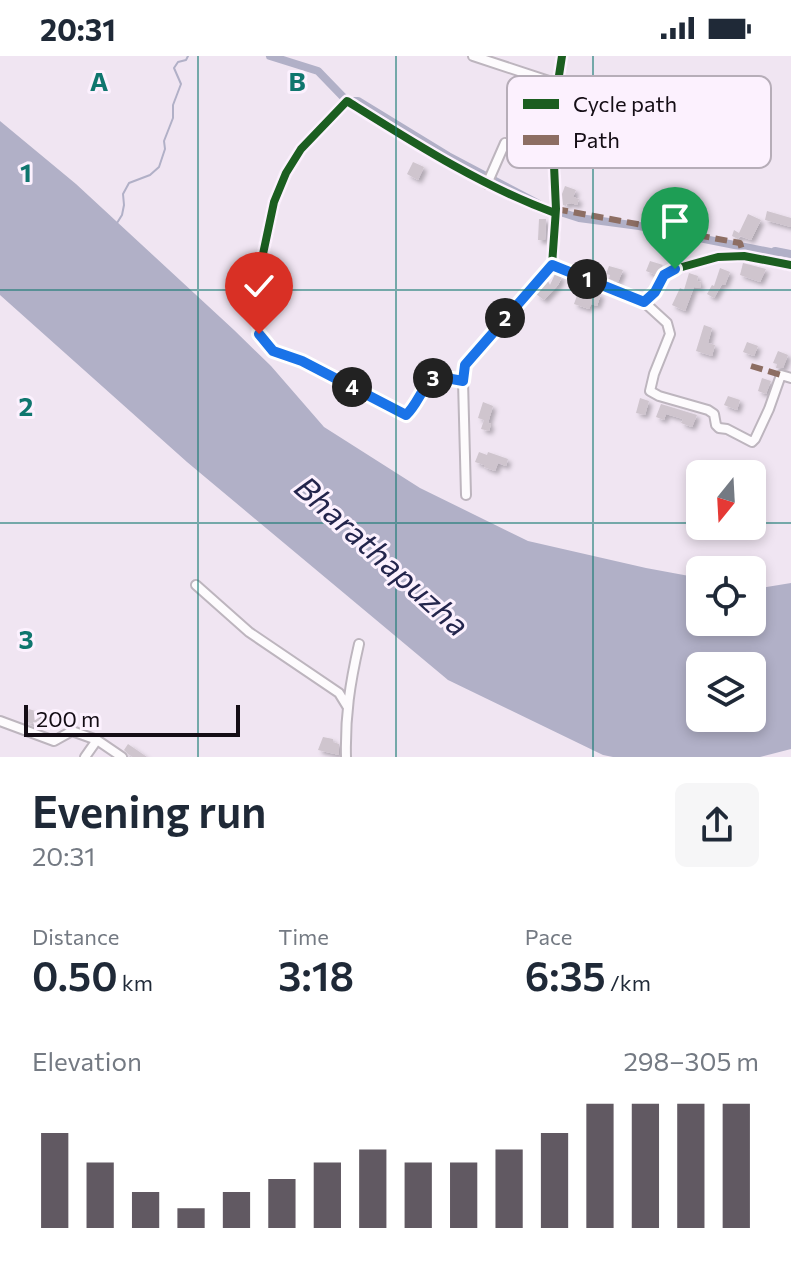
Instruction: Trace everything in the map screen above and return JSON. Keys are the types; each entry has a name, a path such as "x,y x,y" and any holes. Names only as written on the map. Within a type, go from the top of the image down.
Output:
{"street":[{"path":"473,56 534,76"},
{"path":"559,76 562,56"},
{"path":"463,381 435,376 428,381 406,415 302,361 273,351 259,334 257,301 274,202 286,173 301,149 347,101 487,184 555,213"},
{"path":"487,184 505,143"},
{"path":"466,495 465,365 552,265 554,168"},
{"path":"644,302 655,292 664,275 718,257 744,256 791,265"},
{"path":"552,265 644,302 667,323 670,334 650,391 708,410 714,414 719,428 752,442 769,409 781,375 791,378"},
{"path":"196,585 249,632 339,693 347,706"},
{"path":"346,757 347,706 359,644"},
{"path":"0,721 54,741 72,731 97,740 122,757"},
{"path":"85,757 97,740"}],"water":[{"name":"Bharathapuzha","path":"0,121 76,184 234,330 271,366 324,427 420,488 528,541 686,575 686,636 766,636 766,587 791,583 791,749 760,757 603,755 448,680 187,462 0,295"}],"building":[{"path":"413,162 424,167 418,180 407,174"},
{"path":"565,186 576,190 573,197 579,199 577,205 563,205"},
{"path":"767,211 791,218 791,227 765,220"},
{"path":"748,214 761,220 751,240 732,236 734,230 739,233"},
{"path":"539,219 546,219 545,240 538,240"},
{"path":"664,243 682,248 679,257 661,254"},
{"path":"650,261 663,265 656,275 646,271"},
{"path":"743,263 766,269 760,282 740,275"},
{"path":"609,266 623,270 618,282 609,279 610,275 606,274"},
{"path":"720,268 730,272 725,285 722,284 714,298 707,294 714,286"},
{"path":"689,273 698,276 697,281 701,282 700,288 694,287 685,311 672,305 680,288 684,290"},
{"path":"555,274 562,277 544,300 536,294 548,281 550,285"},
{"path":"580,287 601,294 597,306 591,304 589,309 574,304"},
{"path":"704,325 712,328 708,343 715,345 712,356 696,351"},
{"path":"747,342 758,346 754,356 743,352"},
{"path":"778,351 788,355 783,368 776,368 777,364 773,363"},
{"path":"419,362 427,365 421,380 413,377"},
{"path":"762,378 771,381 766,394 758,391"},
{"path":"728,396 740,400 737,410 724,405"},
{"path":"640,398 649,401 645,415 636,413"},
{"path":"483,402 493,406 489,431 481,429 484,420 478,418"},
{"path":"661,404 697,415 692,427 681,423 683,419 666,414 664,420 656,417"},
{"path":"479,452 508,459 506,466 498,463 495,471 484,467 475,462"},
{"path":"29,709 41,713 36,725 25,721"},
{"path":"323,737 339,744 339,755 318,750"},
{"path":"128,744 147,757 128,754 124,750"}],"waterway":[{"path":"117,223 122,215 123,194 129,183 150,175 159,167 181,84 174,68 188,56"},
{"path":"270,56 318,71 347,101 358,101 448,156 539,204"},
{"path":"551,209 579,218 791,254"}],"marked path":[{"path":"556,209 740,243 744,256"},
{"path":"751,366 781,375"}],"cycle path":[{"path":"559,76 562,56"},
{"path":"463,381 435,376 406,415 302,361 273,351 264,342 257,325 263,254 274,202 286,173 301,149 347,101 474,177 555,213"},
{"path":"554,168 556,209 552,265 644,302 655,292 664,275 718,257 744,256 791,265"}],"route":[{"path":"259,334 273,351 302,361 406,415 428,381 435,376 463,381 465,365 552,265 644,302 655,292 664,275 675,269"}]}
